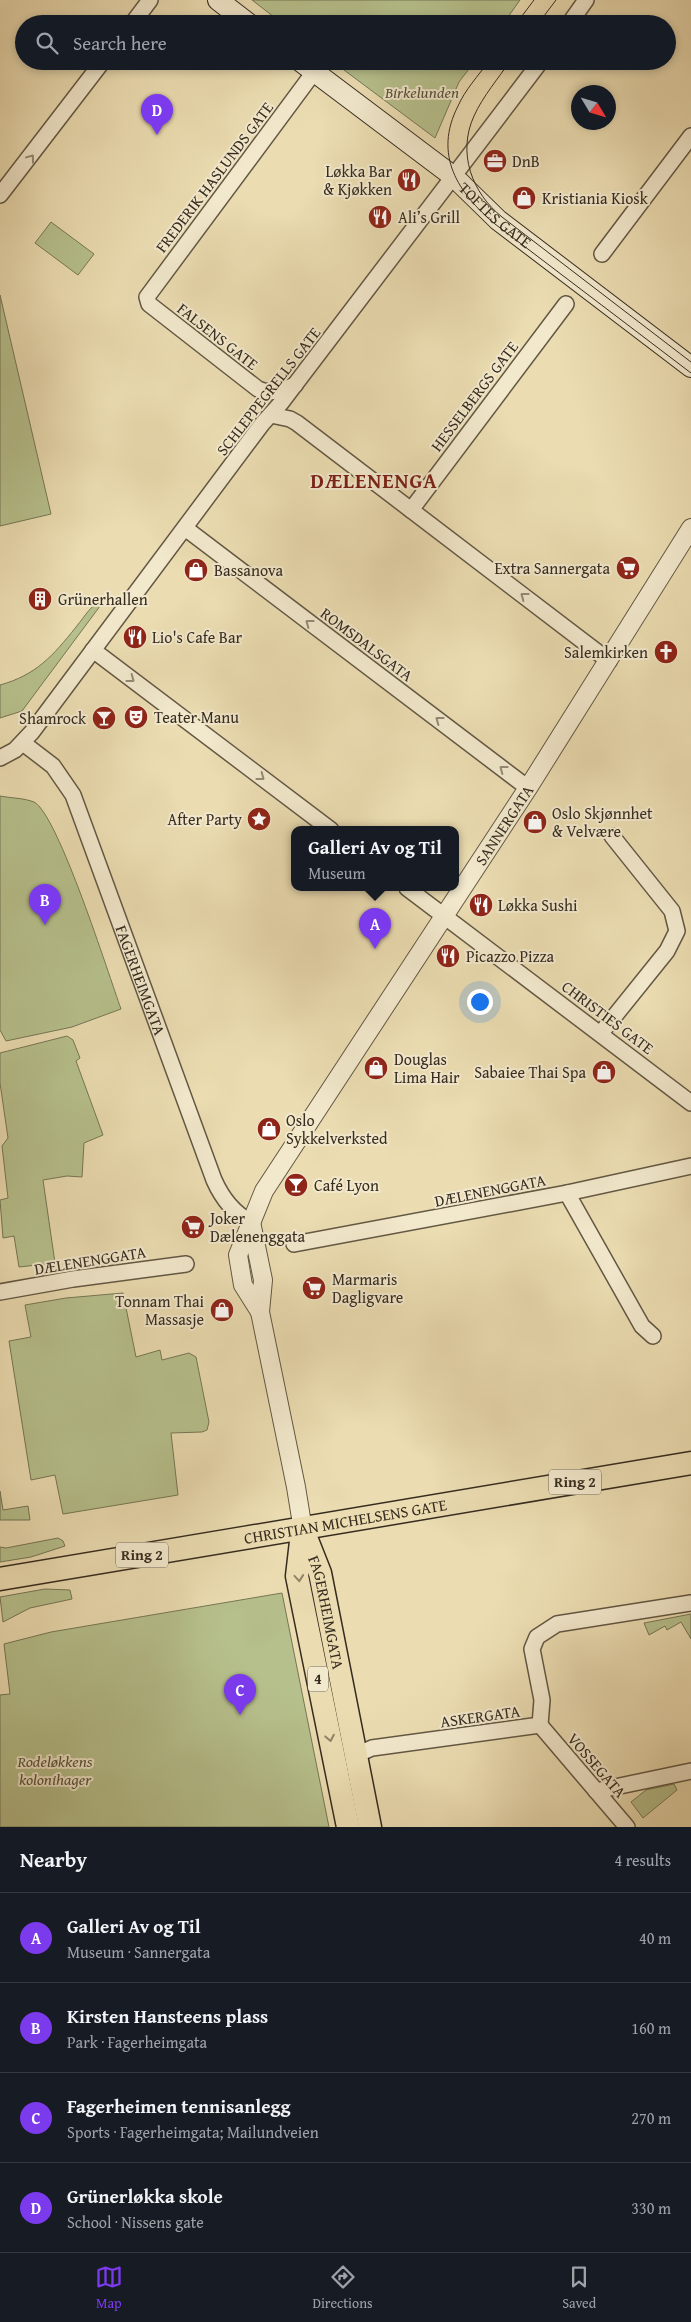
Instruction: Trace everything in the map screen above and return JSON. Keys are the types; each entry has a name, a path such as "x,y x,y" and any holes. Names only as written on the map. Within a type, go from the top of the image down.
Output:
{"main road":[{"path":"218,0 237,15"},
{"name":"TOFTES GATE","path":"311,70 454,177 498,220 691,367"},
{"name":"CHRISTIAN MICHELSENS GATE","path":"0,1579 87,1563 303,1530 691,1463"},
{"name":"FAGERHEIMGATA","path":"303,1530 320,1573 370,1827"},
{"name":"4","path":"303,1530 297,1576 348,1827"}],"street":[{"path":"139,15 150,0"},
{"path":"575,15 586,0"},
{"path":"1,196 96,70"},
{"name":"FREDERIK HASLUNDS GATE","path":"149,304 147,297 152,288 305,70"},
{"name":"SCHLEPPEGRELLS GATE","path":"0,758 23,743 262,424 295,385 534,70"},
{"path":"602,254 691,136"},
{"name":"FALSENS GATE","path":"149,304 258,389 275,392 295,385"},
{"name":"HESSELBERGS GATE","path":"411,510 566,304"},
{"path":"271,415 290,419 297,423 609,661"},
{"name":"ROMSDALSGATA","path":"185,528 528,788"},
{"name":"SANNERGATA","path":"251,1222 270,1179 528,788 691,528"},
{"path":"93,650 326,826"},
{"name":"FAGERHEIMGATA","path":"23,743 53,766 73,795 214,1180 222,1195 237,1214 251,1222 238,1255 239,1270 243,1285 260,1312 303,1530"},
{"path":"601,1033 667,951 677,931 672,912 612,836"},
{"name":"CHRISTIES GATE","path":"411,891 691,1103"},
{"name":"DÆLENENGGATA","path":"294,1244 567,1194 691,1166"},
{"path":"567,1194 642,1326 653,1336"},
{"name":"DÆLENENGGATA","path":"0,1292 72,1279 186,1264"},
{"name":"ASKERGATA","path":"356,1755 372,1748 540,1725 542,1700 532,1649 537,1637 557,1624 691,1603"},
{"name":"VOSSEGATA","path":"540,1725 627,1827"},
{"path":"596,1791 691,1771"}],"green space":[{"path":"252,0 520,0 509,15 271,15"},
{"name":"Birkelunden","path":"344,70 468,70 459,82 435,138"},
{"path":"51,222 94,254 78,275 35,243"},
{"path":"0,295 51,514 0,526"},
{"path":"106,598 22,711 0,718 0,685 24,676 43,663 93,607"},
{"path":"0,796 34,802 44,813 69,864 95,932 121,1009 72,1027 6,1041 0,1030"},
{"path":"67,1036 73,1040 80,1058 76,1061 103,1135 84,1143 82,1177 67,1176 43,1180 55,1263 19,1267 14,1236 3,1238 0,1200 8,1198 2,1146 8,1138 0,1083 0,1053"},
{"path":"123,1293 136,1357 160,1350 162,1360 189,1353 196,1357 209,1422 207,1430 202,1432 171,1433 178,1495 63,1514 55,1475 31,1480 9,1341 31,1337 25,1305 66,1298"},
{"path":"0,1491 3,1510 28,1506 30,1520 0,1520"},
{"path":"58,1538 63,1541 65,1546 31,1557 0,1562 0,1547 6,1548"},
{"path":"45,1589 70,1590 72,1599 30,1608 3,1622 0,1597"},
{"name":"Rodeløkkens kolonihager","path":"282,1593 329,1827 0,1827 0,1695 10,1694 4,1644 51,1632"},
{"path":"691,1614 691,1639 681,1622 667,1630 665,1626 649,1635 644,1623"},
{"path":"674,1784 677,1790 643,1818 631,1802 646,1790"}],"tram line":[{"path":"523,15 534,0"},
{"path":"545,15 556,0"},
{"path":"482,70 464,94 451,124 448,141 449,157 453,172 460,186 495,224 691,373"},
{"path":"504,70 482,101 469,130 467,158 475,184 491,207 502,217 691,362"}],"place":[{"name":"Grünerløkka skole","path":"157,135"},
{"name":"DnB","path":"495,161"},
{"name":"Løkka Bar & Kjøkken","path":"409,180"},
{"name":"Kristiania Kiosk","path":"524,198"},
{"name":"Ali’s Grill","path":"380,217"},
{"name":"Extra Sannergata","path":"628,568"},
{"name":"Bassanova","path":"196,570"},
{"name":"Grünerhallen","path":"40,599"},
{"name":"Lio's Cafe Bar","path":"135,637"},
{"name":"Salemkirken","path":"666,652"},
{"name":"Teater Manu","path":"136,717"},
{"name":"Shamrock","path":"104,718"},
{"name":"After Party","path":"259,819"},
{"name":"Oslo Skjønnhet & Velvære","path":"535,822"},
{"name":"Løkka Sushi","path":"481,905"},
{"name":"Kirsten Hansteens plass","path":"45,925"},
{"name":"Galleri Av og Til","path":"375,949"},
{"name":"Picazzo Pizza","path":"448,956"},
{"name":"Douglas Lima Hair","path":"376,1068"},
{"name":"Sabaiee Thai Spa","path":"604,1072"},
{"name":"Oslo Sykkelverksted","path":"269,1129"},
{"name":"Café Lyon","path":"296,1185"},
{"name":"Joker Dælenenggata","path":"193,1227"},
{"name":"Marmaris Dagligvare","path":"314,1288"},
{"name":"Tonnam Thai Massasje","path":"222,1310"},
{"name":"Fagerheimen tennisanlegg","path":"240,1715"}],"district":[{"name":"DÆLENENGA","path":"374,481"}]}
